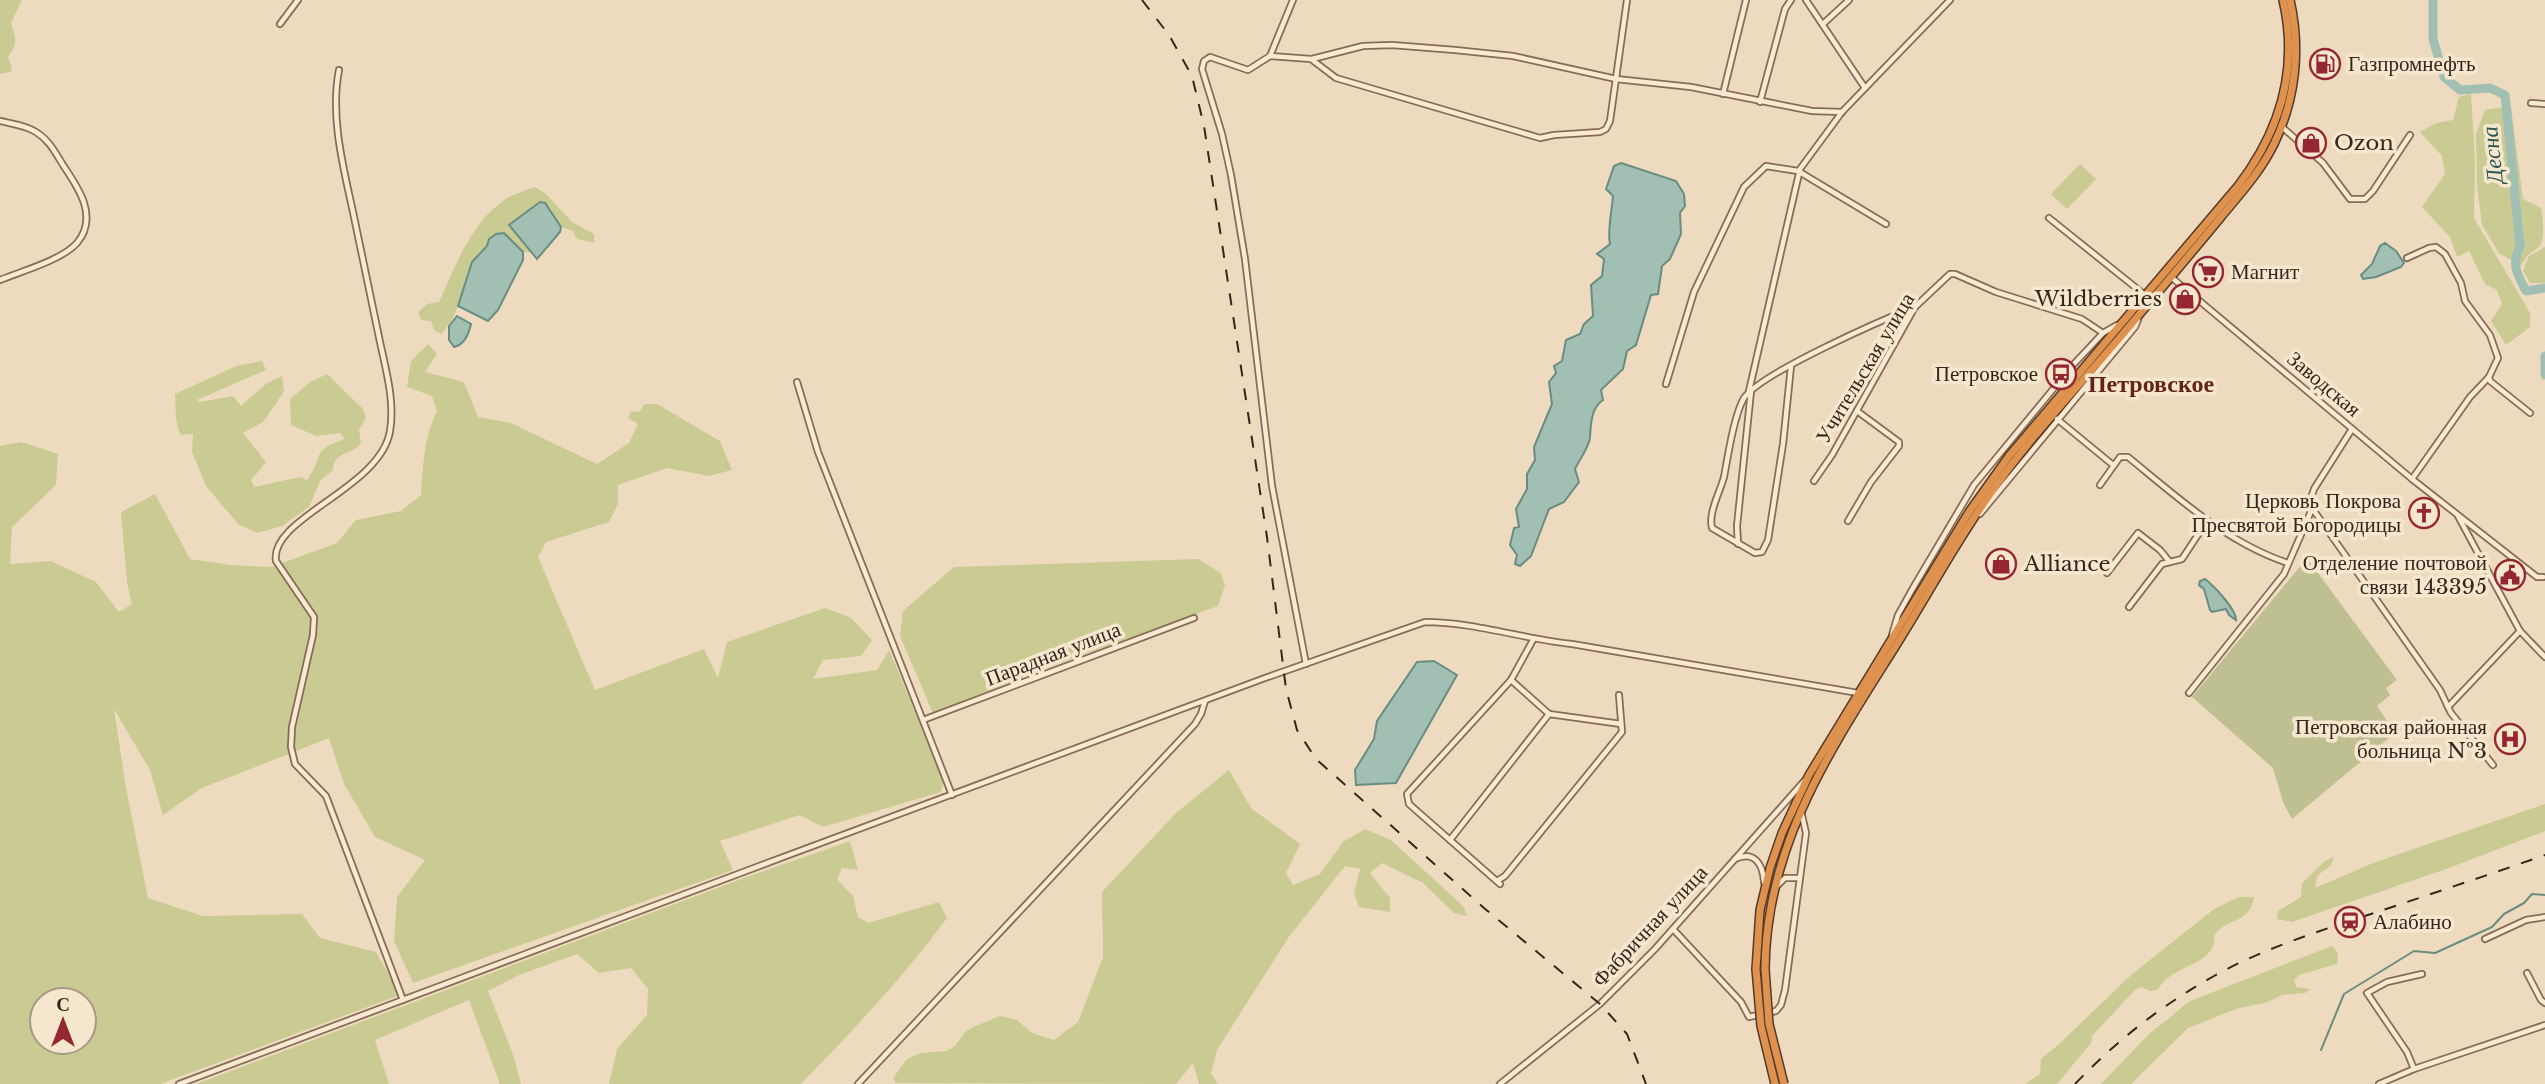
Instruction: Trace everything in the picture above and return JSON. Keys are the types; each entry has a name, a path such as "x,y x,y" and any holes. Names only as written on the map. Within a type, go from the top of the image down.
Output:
{"highway":[{"path":"1775,1084 1760,1026 1760,910 1782,833 1809,775 1984,489 2238,186 2267,144 2283,99 2288,71 2289,46 2283,0"},
{"path":"1784,1084 1769,1024 1760,969 1772,898 1784,853 1823,764 1970,524 2017,459 2258,172 2282,127 2290,100 2296,36 2290,0"}],"street":[{"path":"280,24 298,0"},
{"path":"1293,0 1270,56 1248,70 1210,57 1204,61 1202,69 1231,175 1245,259 1272,486 1306,664"},
{"path":"1311,60 1336,78 1540,138 1600,132 1606,129 1610,121 1627,0"},
{"path":"1723,94 1746,0"},
{"path":"1760,102 1785,9 1791,0"},
{"path":"1806,0 1865,88"},
{"path":"1823,23 1849,0"},
{"path":"1738,544 1739,504 1750,392 1798,172 1842,113 1950,0"},
{"path":"1270,56 1311,60 1363,46 1417,47 1513,55 1616,79 1691,87 1812,111 1842,113"},
{"path":"339,70 336,85 337,123 387,379 390,432 380,457 371,468 297,522 277,547 275,556 314,617 313,635 292,727 292,758 326,796 403,1000"},
{"path":"2531,103 2545,104"},
{"path":"0,121 34,131 47,141 81,192 86,214 84,232 68,251 0,280"},
{"path":"2282,127 2323,163 2350,199 2365,199 2373,191 2410,135"},
{"path":"1666,384 1694,292 1744,187 1766,166 1798,172 1886,224"},
{"path":"2049,218 2144,295"},
{"path":"2407,258 2436,247 2445,254 2461,283 2465,301 2493,340 2498,358 2489,377 2460,410 2412,479"},
{"name":"Учительская улица","path":"1814,481 1832,455 1915,307 1950,274 1996,292 2082,319 2103,333"},
{"name":"Заводская","path":"2171,276 2412,479 2537,577 2543,577"},
{"path":"1791,366 1783,444 1766,548 1759,554 1712,528 1710,519 1743,399 1791,366 1915,307"},
{"path":"1970,524 2135,327 2141,312"},
{"path":"1889,642 1903,606 1974,485 2024,422 2103,333 2121,323"},
{"path":"2489,377 2496,386 2530,413"},
{"path":"797,382 818,452 952,795"},
{"path":"1848,521 1871,482 1899,446 1899,442 1857,411"},
{"path":"2057,419 2114,465"},
{"path":"2189,693 2284,574 2312,508 2314,489 2353,429"},
{"path":"2100,485 2120,457 2128,457 2207,521 2269,557 2288,563"},
{"path":"2312,508 2440,690 2451,713 2493,765"},
{"path":"2458,514 2520,631 2545,657"},
{"path":"2129,607 2162,564 2182,559 2207,521"},
{"path":"2107,573 2138,533 2160,550 2169,561"},
{"name":"Парадная улица","path":"923,720 1195,618"},
{"path":"179,1084 1205,700 1425,622 1448,622 1533,640 1572,644 1858,693"},
{"path":"2448,707 2520,631"},
{"path":"1533,640 1511,680 1407,794 1409,804 1499,882 1622,732 1619,695"},
{"path":"1511,680 1548,714"},
{"path":"858,1084 1195,724 1205,700"},
{"path":"1450,840 1548,714 1621,724"},
{"name":"Фабричная улица","path":"1500,1084 1600,1004 1673,929 1809,775"},
{"path":"1673,929 1741,1002 1749,1017 1773,1013 1782,1002 1801,878 1806,833 1802,822 1804,805"},
{"path":"1729,863 1741,856 1755,859 1762,866 1764,891"},
{"path":"1772,898 1782,880 1788,877 1801,878"},
{"path":"2485,939 2526,920 2545,917"},
{"path":"2527,973 2545,1003"},
{"path":"2414,1069 2407,1052 2367,993 2387,982 2423,974"},
{"path":"2379,1084 2414,1069 2545,1026"}],"green space":[{"path":"0,0 22,0 11,23 15,41 8,57 11,72 0,74"},
{"path":"2471,94 2475,160 2474,218 2530,313 2530,327 2506,345 2491,321 2502,304 2497,290 2485,284 2469,251 2457,257 2450,237 2422,207 2445,174 2442,156 2420,132 2436,123 2453,120 2459,97"},
{"path":"2511,106 2523,199 2541,208 2543,222 2540,246 2527,256 2521,266 2499,253 2482,225 2477,186 2476,134 2485,110"},
{"path":"2080,164 2096,179 2067,209 2051,194"},
{"path":"535,187 546,194 572,222 594,234 594,243 577,239 573,231 561,227 545,203 540,202 509,225 531,252 523,252 504,233 474,259 457,310 441,334 434,330 431,321 421,320 418,312 427,304 439,302 466,244 485,217 509,197"},
{"path":"2545,247 2545,283 2530,283 2523,271 2529,256"},
{"path":"428,344 437,354 425,372 464,382 478,417 511,423 597,464 629,443 638,424 628,418 631,411 639,412 645,404 657,404 720,441 732,470 709,476 667,468 618,485 618,504 609,522 546,542 538,557 595,690 704,649 718,678 727,642 825,608 851,618 872,640 861,656 823,660 813,679 877,670 889,650 944,779 941,792 823,827 800,815 720,841 733,870 413,983 394,941 397,897 425,860 375,837 344,784 329,738 202,788 163,815 150,770 114,709 126,788 148,898 203,916 302,914 320,938 376,952 400,995 160,1084 0,1084 0,446 21,442 58,454 56,485 12,527 10,564 51,561 96,582 119,612 132,604 127,583 121,512 155,494 190,559 231,565 271,567 337,543 356,520 401,511 421,495 427,441 437,411 432,396 407,387 411,361"},
{"path":"262,361 266,370 197,400 200,402 233,396 241,406 267,383 282,376 284,392 263,422 243,433 266,462 251,480 254,487 300,477 307,480 322,451 345,439 340,433 316,436 291,425 290,399 310,382 327,374 363,409 366,418 359,430 361,443 336,460 333,470 320,481 309,507 282,526 257,533 238,524 206,486 192,452 193,434 180,435 175,394 236,366"},
{"path":"2307,558 2397,680 2386,688 2390,695 2377,706 2395,733 2292,819 2283,802 2273,768 2192,697"},
{"path":"1198,559 1221,573 1225,586 1218,606 1030,674 935,718 900,636 903,611 954,567"},
{"path":"1229,770 1251,808 1300,844 1286,873 1293,885 1320,874 1343,842 1365,829 1391,840 1464,907 1467,916 1454,913 1423,883 1382,863 1370,873 1390,898 1390,912 1359,907 1354,893 1360,869 1345,866 1288,938 1217,1050 1211,1073 1218,1084 1199,1084 1193,1063 1176,1084 896,1083 893,1078 907,1059 921,1053 946,1051 955,1046 965,1032 1000,1016 1017,1020 1032,1033 1054,1040 1078,1022 1103,957 1102,892 1176,813"},
{"path":"2545,804 2545,831 2449,868 2292,922 2277,919 2278,911 2301,897 2302,883 2325,861 2334,857 2331,865 2317,876 2315,888 2373,863"},
{"path":"850,841 858,870 842,868 837,879 853,896 858,917 868,923 939,902 947,918 895,983 801,1084 609,1084 617,1049 647,1015 648,989 631,968 599,973 577,954 519,975 488,991 514,1057 521,1084 500,1084 469,1000 375,1040 389,1084 196,1084 744,878"},
{"path":"2239,897 2254,897 2243,917 2225,926 2214,936 2214,944 2205,956 2167,978 2157,990 2150,991 2142,987 2135,990 2092,1036 2091,1043 2057,1084 2025,1084 2040,1074 2041,1059 2131,975 2214,909"},
{"path":"2332,946 2336,950 2337,964 2299,975 2294,980 2296,987 2311,989 2305,993 2282,995 2188,1028 2131,1084 2101,1084 2149,1034 2190,1001"}],"shaded area":[{"path":"1621,163 1676,181 1684,194 1685,206 1680,213 1681,234 1670,259 1662,266 1658,294 1651,295 1636,345 1627,351 1623,369 1601,390 1603,400 1591,421 1590,441 1575,469 1579,482 1564,502 1549,509 1531,556 1520,566 1515,564 1517,555 1510,545 1514,528 1519,527 1516,509 1527,489 1527,474 1535,460 1534,447 1552,404 1549,382 1556,373 1554,366 1562,361 1566,340 1580,334 1584,324 1593,316 1591,285 1602,276 1604,259 1597,254 1610,244 1613,196 1606,189 1614,166"},
{"path":"540,202 545,203 561,227 560,232 537,259 509,225"},
{"path":"504,233 523,252 523,260 498,310 488,321 458,306 472,262 487,246 489,239"},
{"path":"2385,243 2396,251 2404,263 2401,267 2376,277 2363,279 2361,275 2372,264 2380,246"},
{"path":"457,316 471,324 463,341 454,347 449,340 449,326"},
{"path":"2205,579 2229,604 2236,620 2226,609 2212,612 2210,610 2204,589 2199,585 2200,581"},
{"path":"1434,661 1457,675 1396,783 1356,785 1355,770 1374,739 1377,721 1417,662"}],"waterway":[{"name":"Десна","path":"2433,0 2433,39 2444,77 2460,90 2490,88 2505,95 2520,246 2516,269 2526,291 2545,288"},
{"name":"Десна","path":"2545,356 2545,375"},
{"path":"2321,1050 2344,994 2414,951 2435,953 2492,927 2504,914 2524,903 2532,894 2545,895"}],"railway":[{"path":"1142,0 1169,35 1192,76 1204,126 1267,537 1286,689 1297,730 1316,759 1484,908 1600,1004 1627,1034 1646,1084"},
{"path":"2075,1084 2123,1039 2158,1012 2195,987 2254,956 2545,855"}],"place":[{"name":"Газпромнефть","path":"2325,64"},
{"name":"Ozon","path":"2311,143"},
{"name":"Магнит","path":"2208,272"},
{"name":"Wildberries","path":"2185,299"},
{"name":"Петровское","path":"2061,374"},
{"name":"Церковь Покрова Пресвятой Богородицы","path":"2424,513"},
{"name":"Alliance","path":"2001,564"},
{"name":"Отделение почтовой связи 143395","path":"2510,575"},
{"name":"Петровская районная больница №3","path":"2510,739"},
{"name":"Алабино","path":"2350,922"}],"district":[{"name":"Петровское","path":"2151,384"}]}
